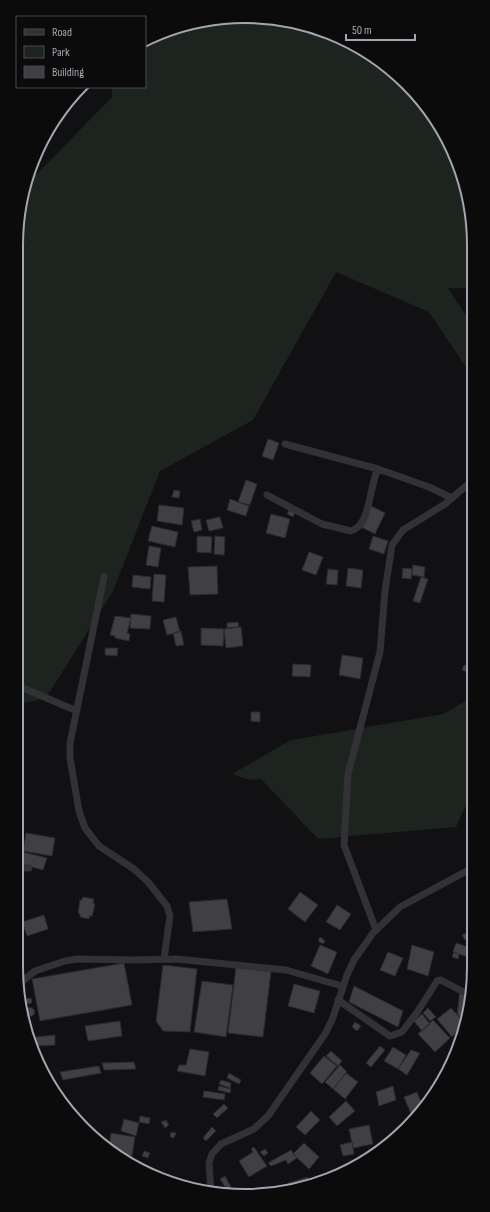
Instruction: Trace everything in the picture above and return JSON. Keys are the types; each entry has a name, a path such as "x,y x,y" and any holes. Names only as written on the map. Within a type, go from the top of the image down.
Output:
{"street":[{"path":"285,444 378,469 429,486 452,498"},
{"path":"267,495 322,524 351,531 356,530 365,517 372,481 378,469"},
{"path":"376,930 344,845 348,774 380,652 384,591 392,545 403,530 445,504 467,485"},
{"path":"104,577 70,743 70,758 79,811 85,828 99,846 134,869 148,882 166,906 170,916 164,959"},
{"path":"23,688 77,711"},
{"path":"23,868 29,868"},
{"path":"211,1186 209,1163 212,1154 221,1144 254,1129 273,1110 325,1034 342,986 354,960 376,930 400,907 467,871"},
{"path":"23,981 35,972 65,960 177,958 286,970 342,986"},
{"path":"338,1000 390,1036 402,1032 418,1011 437,980 440,980 465,993"}],"green space":[{"path":"230,23 260,23 288,27 316,35 343,46 368,60 380,69 402,88 430,122 444,147 455,174 463,202 467,230 467,288 448,288 467,316 467,369 429,312 336,272 253,420 160,471 113,591 46,698 23,703 23,230 27,202 35,174 37,174 112,97 112,88 146,88 146,47 174,35 202,27"},
{"path":"467,700 467,803 456,827 318,839 261,779 250,780 232,774 291,740 444,714"}],"building":[{"path":"268,439 279,443 273,460 262,456"},
{"path":"246,480 257,484 250,505 238,502"},
{"path":"174,490 180,491 179,498 172,497"},
{"path":"230,499 249,506 246,516 227,510"},
{"path":"159,505 184,508 182,525 157,521"},
{"path":"371,506 385,513 375,534 361,527"},
{"path":"290,508 296,511 293,517 287,514"},
{"path":"271,514 290,519 285,538 266,533"},
{"path":"220,517 223,528 209,531 206,520"},
{"path":"200,519 202,530 194,532 191,521"},
{"path":"152,526 178,532 175,547 148,541"},
{"path":"197,536 212,537 211,553 197,552"},
{"path":"215,536 225,537 224,555 214,554"},
{"path":"373,536 388,541 384,554 369,549"},
{"path":"149,546 161,548 158,567 146,565"},
{"path":"309,552 323,557 316,575 302,570"},
{"path":"413,565 425,567 424,577 412,575"},
{"path":"217,566 218,594 190,595 188,567"},
{"path":"348,568 363,570 361,588 346,586"},
{"path":"403,568 412,569 411,579 402,578"},
{"path":"328,569 338,570 337,585 326,584"},
{"path":"154,574 166,575 164,602 152,601"},
{"path":"133,575 151,577 150,589 132,587"},
{"path":"421,577 428,579 420,603 413,601"},
{"path":"131,614 151,616 150,629 130,628"},
{"path":"115,616 131,618 127,633 130,634 129,641 115,638 115,636 110,635"},
{"path":"176,617 180,632 167,635 163,620"},
{"path":"238,622 239,627 227,628 227,623"},
{"path":"241,627 243,646 226,648 224,629"},
{"path":"201,628 224,629 223,646 201,645"},
{"path":"181,631 184,645 176,646 173,633"},
{"path":"105,648 118,648 117,656 105,655"},
{"path":"342,655 363,658 360,679 339,675"},
{"path":"293,664 311,665 310,677 292,676"},
{"path":"464,665 467,666 467,672 462,670"},
{"path":"251,712 260,712 260,722 251,721"},
{"path":"26,833 55,838 52,856 23,851"},
{"path":"23,852 47,858 43,870 23,865"},
{"path":"300,892 318,905 305,922 288,909"},
{"path":"83,897 94,899 93,903 95,904 92,917 90,915 89,919 80,917 80,914 78,913 80,900 82,900"},
{"path":"227,899 232,929 193,932 189,902"},
{"path":"337,905 351,914 340,930 326,922"},
{"path":"44,915 48,929 27,936 23,922"},
{"path":"467,933 467,939 465,940 462,935"},
{"path":"320,937 325,941 323,944 318,941"},
{"path":"456,943 467,947 467,957 453,952"},
{"path":"320,945 337,952 328,974 311,966"},
{"path":"412,945 434,952 428,976 407,969"},
{"path":"388,952 403,958 395,976 380,970"},
{"path":"454,952 459,954 458,959 452,957"},
{"path":"124,963 132,1005 40,1021 32,979"},
{"path":"163,965 197,969 190,1032 163,1031 156,1021"},
{"path":"236,967 271,972 263,1037 228,1033"},
{"path":"202,981 233,985 226,1037 194,1032"},
{"path":"294,984 320,991 314,1013 288,1006"},
{"path":"354,986 403,1011 398,1027 349,1002"},
{"path":"460,991 466,992 461,1018 457,1014"},
{"path":"29,998 32,1001 29,1004 26,1001"},
{"path":"32,1008 34,1010 34,1014 29,1016 27,1009"},
{"path":"428,1008 436,1017 430,1021 423,1013"},
{"path":"451,1008 461,1018 457,1032 452,1037 437,1019"},
{"path":"422,1014 430,1024 422,1031 414,1021"},
{"path":"433,1020 450,1038 435,1052 418,1034"},
{"path":"120,1021 122,1036 88,1041 85,1026"},
{"path":"355,1022 361,1026 357,1031 352,1027"},
{"path":"55,1035 55,1045 38,1046 36,1037"},
{"path":"380,1046 385,1050 371,1067 366,1063"},
{"path":"393,1047 406,1055 398,1069 384,1061"},
{"path":"190,1049 209,1052 205,1076 177,1071 179,1065 186,1065"},
{"path":"411,1050 420,1053 407,1075 398,1069"},
{"path":"331,1051 342,1061 338,1066 326,1056"},
{"path":"324,1056 337,1066 322,1084 310,1073"},
{"path":"134,1062 136,1069 104,1070 102,1063"},
{"path":"340,1065 347,1072 333,1089 325,1082"},
{"path":"99,1066 101,1073 63,1080 60,1072"},
{"path":"229,1073 241,1080 239,1084 227,1078"},
{"path":"346,1073 358,1082 345,1099 333,1089"},
{"path":"221,1080 231,1083 230,1088 219,1084"},
{"path":"219,1086 231,1089 230,1093 218,1090"},
{"path":"393,1086 396,1100 379,1106 376,1092"},
{"path":"204,1091 225,1094 224,1100 203,1097"},
{"path":"417,1092 421,1102 411,1114 411,1114 404,1097"},
{"path":"346,1101 355,1111 337,1126 329,1117"},
{"path":"224,1104 228,1108 217,1118 213,1114"},
{"path":"311,1111 320,1120 305,1135 296,1127"},
{"path":"140,1116 150,1118 149,1124 139,1122"},
{"path":"124,1119 139,1123 136,1136 121,1131"},
{"path":"166,1120 169,1125 165,1128 161,1122"},
{"path":"369,1125 373,1144 353,1148 349,1129"},
{"path":"212,1127 216,1131 206,1141 203,1138"},
{"path":"171,1132 176,1133 174,1138 170,1137"},
{"path":"111,1133 135,1137 132,1156 122,1152 110,1143"},
{"path":"352,1142 354,1154 343,1156 340,1145"},
{"path":"304,1143 319,1157 309,1169 293,1154"},
{"path":"254,1147 267,1166 249,1177 239,1161 253,1152 251,1149"},
{"path":"265,1149 268,1153 264,1156 260,1152"},
{"path":"291,1150 297,1158 288,1164 286,1160 271,1166 268,1163"},
{"path":"144,1151 150,1153 148,1158 142,1156"},
{"path":"225,1176 231,1187 226,1188 220,1179"},
{"path":"308,1177 309,1179 288,1185 288,1183"}]}
